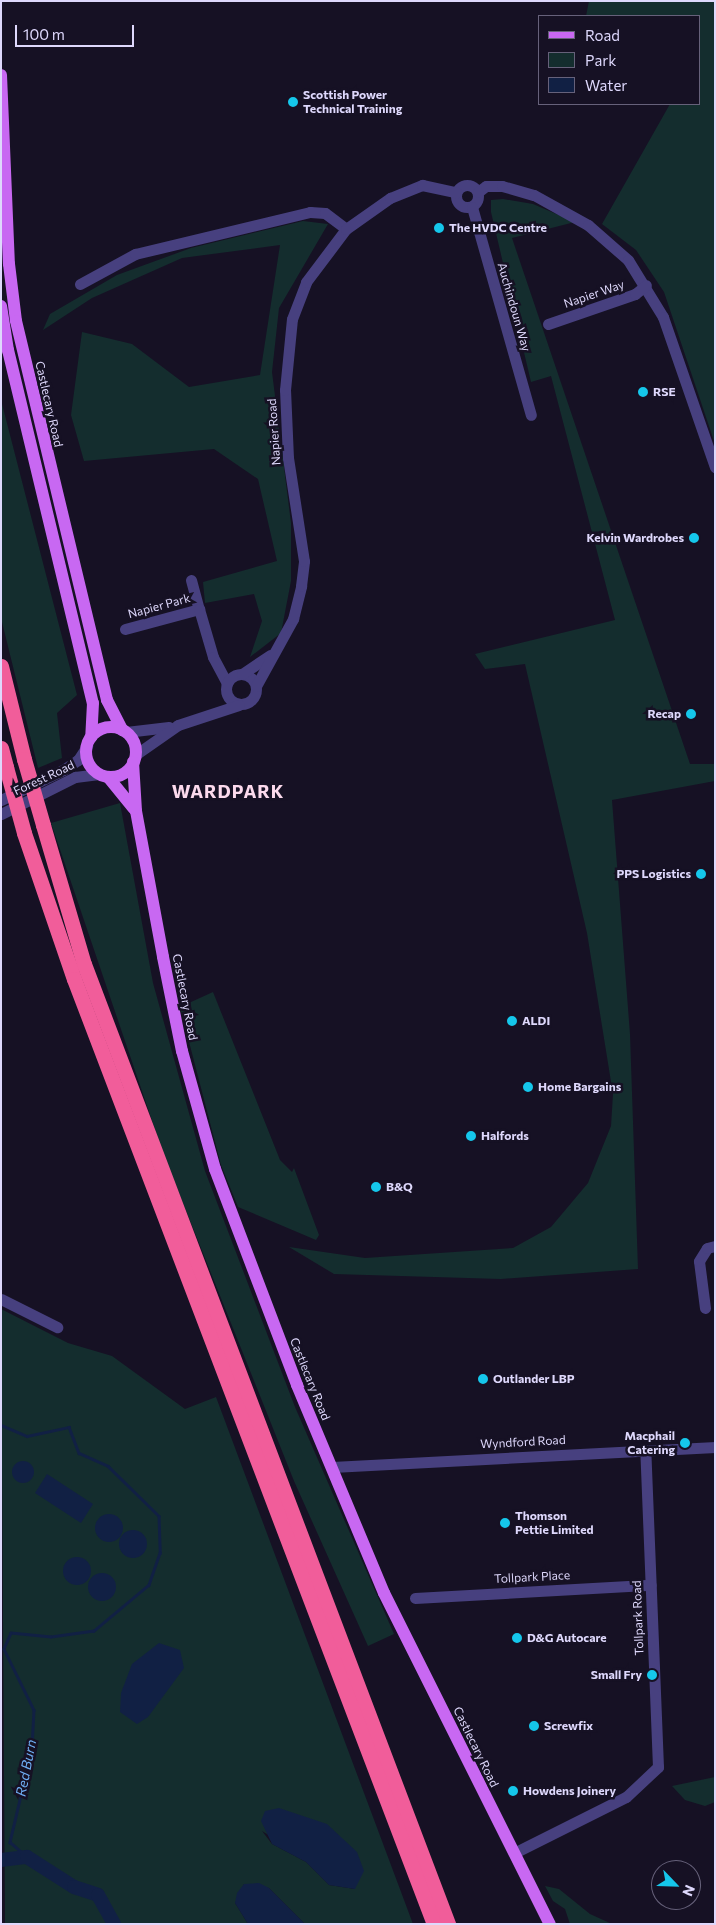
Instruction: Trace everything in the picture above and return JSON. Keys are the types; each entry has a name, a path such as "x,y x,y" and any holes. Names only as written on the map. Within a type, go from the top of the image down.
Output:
{"highway":[{"path":"1,666 24,759 84,964 448,1924"},
{"path":"1,748 24,833 74,979 434,1924"}],"main road":[{"name":"Castlecary Road","path":"1,75 9,264 16,321 107,700 124,731"},
{"path":"1,306 8,350 92,696 89,742 89,763 103,775 125,772 134,758 124,731 103,728 89,742"},
{"name":"Castlecary Road","path":"134,758 136,811 182,1051 201,1122 232,1214 384,1593 550,1924"},
{"name":"Castlecary Road","path":"103,775 136,811"}],"street":[{"name":"Napier Road","path":"239,705 252,700 256,686 293,619 304,561 288,458 285,390 292,319 306,282 346,229 390,198 422,185 456,192 467,184 478,192 486,186 502,186 557,206 608,242 646,285 675,348 715,467"},
{"path":"456,192 458,203 472,206 478,192"},
{"name":"Auchindoun Way","path":"472,206 531,415"},
{"path":"80,284 135,254 310,212 326,213 346,229"},
{"name":"Napier Way","path":"548,324 636,294 646,285"},
{"name":"Napier Park","path":"191,580 213,657 226,687 239,705"},
{"name":"Napier Park","path":"126,629 199,609"},
{"name":"Napier Road","path":"226,687 240,674 280,645"},
{"path":"213,657 256,686"},
{"path":"207,714 226,687"},
{"path":"124,731 178,725 239,705"},
{"path":"134,758 178,725"},
{"name":"Forest Road","path":"1,800 63,770 78,760 89,742"},
{"name":"Forest Road","path":"1,814 75,777 103,775"},
{"path":"705,1308 699,1261 707,1248 715,1246"},
{"path":"1,1298 57,1326"},
{"name":"Wyndford Road","path":"332,1467 715,1447"},
{"name":"Tollpark Road","path":"514,1853 626,1797 658,1766 645,1450"},
{"name":"Tollpark Place","path":"415,1598 651,1586"}],"green space":[{"path":"589,1 715,1 715,444 664,292 636,250 602,224 669,105 701,105 701,15 586,15"},
{"path":"503,199 533,204 575,222 512,238 690,764 715,764 715,781 612,800 630,1034 638,1269 501,1279 334,1274 289,1247 365,1258 513,1248 551,1227 588,1183 611,1126 613,1094 587,933 525,664 485,669 475,654 615,620 551,376 531,382 491,212 491,200"},
{"path":"303,221 328,224 279,308 272,372 291,523 291,581 281,633 250,657 262,621 254,594 205,603 203,582 277,561 258,479 214,449 84,461 71,415 82,332 132,344 189,387 260,375 280,245 182,258 92,298 43,330 50,314 117,275 191,248"},
{"path":"1,400 77,695 57,713 62,758 38,768 1,618"},
{"path":"120,803 153,983 205,1171 295,1407 394,1634 368,1646 294,1481 163,1153 51,823"},
{"path":"213,992 280,1160 292,1172 294,1168 319,1235 316,1240 238,1207 221,1165 180,1007"},
{"path":"1,1309 68,1343 112,1356 185,1409 216,1397 413,1924 305,1924 269,1888 244,1884 235,1903 248,1924 5,1924","holes":["262,1831 355,1889 329,1885 306,1862 272,1844"]},
{"path":"715,1777 715,1802 705,1806 685,1800 672,1786"},
{"path":"545,1886 559,1889 590,1914 612,1924 570,1924 565,1909 553,1901"}],"water":[{"path":"23,1461 31,1464 34,1472 31,1480 23,1483 15,1480 12,1472 15,1464"},
{"path":"47,1474 93,1504 81,1523 35,1493"},
{"path":"109,1514 119,1518 123,1528 119,1538 109,1542 99,1538 95,1528 99,1518"},
{"path":"133,1530 143,1534 147,1544 143,1554 133,1558 123,1554 119,1544 123,1534"},
{"path":"77,1557 87,1561 91,1571 87,1581 77,1585 67,1581 63,1571 67,1561"},
{"path":"102,1573 112,1577 116,1587 112,1597 102,1601 92,1597 88,1587 92,1577"},
{"path":"159,1643 180,1650 184,1668 148,1717 137,1724 120,1712 121,1693 132,1664"},
{"path":"279,1808 327,1824 357,1852 364,1871 355,1889 329,1885 306,1862 272,1844 261,1821 265,1811"},
{"path":"259,1883 269,1888 305,1924 248,1924 235,1903 237,1893 244,1884"}],"waterway":[{"name":"Red Burn","path":"1,1425 27,1436 69,1427 79,1453 108,1466 159,1516 160,1553 149,1585 94,1631 51,1637 11,1633 4,1649 34,1710 32,1749 10,1842 27,1857"},
{"name":"Red Burn","path":"1,1860 27,1857 74,1887 98,1895 114,1924"}],"place":[{"name":"Scottish Power Technical Training","path":"293,102"},
{"name":"The HVDC Centre","path":"439,228"},
{"name":"RSE","path":"643,392"},
{"name":"Kelvin Wardrobes","path":"694,538"},
{"name":"Recap","path":"691,714"},
{"name":"PPS Logistics","path":"701,874"},
{"name":"ALDI","path":"512,1021"},
{"name":"Home Bargains","path":"528,1087"},
{"name":"Halfords","path":"471,1136"},
{"name":"B&Q","path":"376,1187"},
{"name":"Outlander LBP","path":"483,1379"},
{"name":"Macphail Catering","path":"685,1443"},
{"name":"Thomson Pettie Limited","path":"505,1523"},
{"name":"D&G Autocare","path":"517,1638"},
{"name":"Small Fry","path":"652,1675"},
{"name":"Screwfix","path":"534,1726"},
{"name":"Howdens Joinery","path":"513,1791"}],"district":[{"name":"WARDPARK","path":"228,791"}]}
